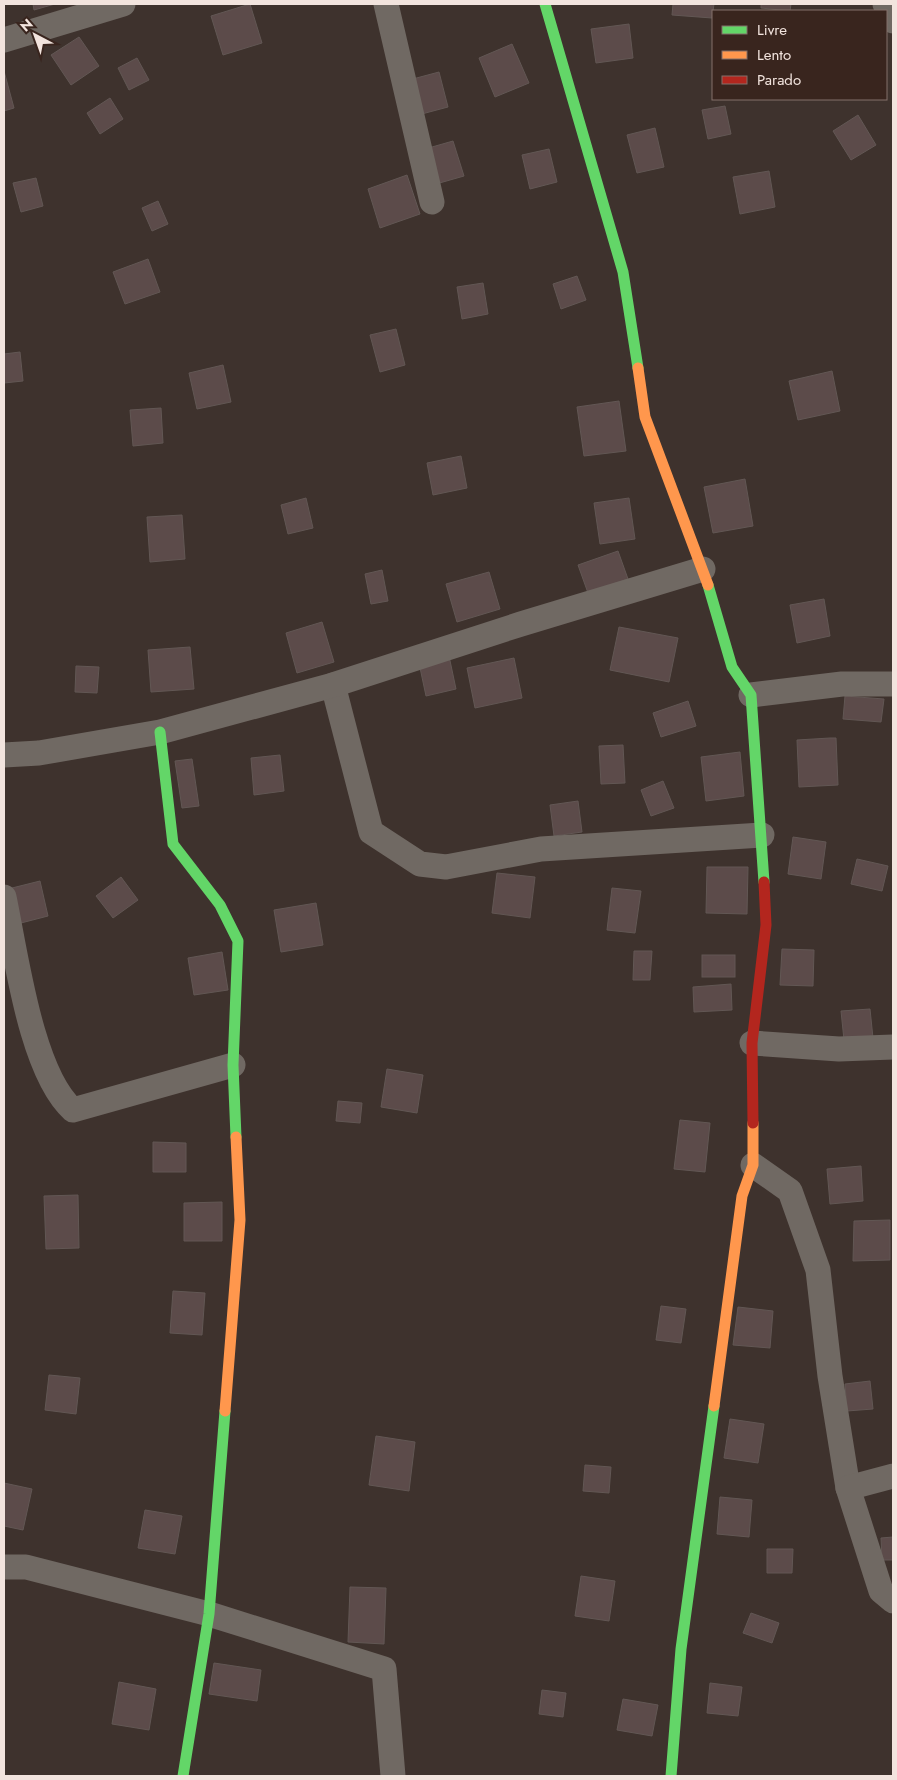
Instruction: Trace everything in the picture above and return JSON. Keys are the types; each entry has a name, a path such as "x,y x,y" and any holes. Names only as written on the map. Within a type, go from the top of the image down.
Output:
{"street":[{"path":"4,40 123,4"},
{"path":"386,4 432,202"},
{"path":"546,4 623,272 645,417 703,569 732,667 751,695 762,835 766,925 752,1043 753,1165 742,1196 681,1649 671,1776"},
{"path":"885,4 893,21"},
{"path":"4,755 39,753 160,732 333,685 521,624 703,569"},
{"path":"751,695 842,684 893,684"},
{"path":"333,685 371,832 420,864 446,867 541,849 762,835"},
{"path":"160,732 173,844 220,905 238,941 233,1065 240,1220 210,1614 183,1776"},
{"path":"4,897 35,1043 61,1099 73,1110 233,1065"},
{"path":"752,1043 839,1049 893,1047"},
{"path":"753,1165 790,1191 818,1270 830,1376 848,1488 881,1591 893,1601"},
{"path":"848,1488 893,1476"},
{"path":"4,1567 26,1567 210,1614 384,1669 394,1776"}],"building":[{"path":"33,4 55,4 34,10"},
{"path":"250,4 262,43 223,55 211,16"},
{"path":"673,4 714,4 712,18 672,15"},
{"path":"761,4 791,4 790,10 761,8"},
{"path":"629,24 633,58 596,63 591,29"},
{"path":"79,37 99,66 71,85 51,55"},
{"path":"512,44 529,83 495,97 479,58"},
{"path":"137,58 149,80 129,90 118,68"},
{"path":"4,71 14,108 4,111"},
{"path":"439,72 448,107 418,115 409,80"},
{"path":"110,98 123,119 100,134 87,113"},
{"path":"725,106 731,134 708,139 702,110"},
{"path":"858,115 876,145 851,160 833,131"},
{"path":"655,128 664,167 637,173 627,135"},
{"path":"453,141 464,176 436,184 425,149"},
{"path":"549,149 557,182 530,189 522,155"},
{"path":"769,171 775,207 740,214 733,177"},
{"path":"407,175 420,214 380,228 368,189"},
{"path":"36,178 43,206 21,212 13,183"},
{"path":"158,201 168,224 152,231 142,208"},
{"path":"148,259 160,292 125,304 113,272"},
{"path":"577,276 586,300 561,309 553,284"},
{"path":"483,283 488,314 462,319 457,287"},
{"path":"396,329 405,365 380,372 370,335"},
{"path":"20,352 23,381 4,383 4,354"},
{"path":"223,365 231,402 197,409 189,373"},
{"path":"832,371 840,411 798,420 789,381"},
{"path":"619,401 626,451 584,456 577,407"},
{"path":"161,408 163,443 133,446 130,410"},
{"path":"461,456 467,488 433,495 427,463"},
{"path":"745,479 753,526 713,533 704,487"},
{"path":"306,498 313,528 288,534 281,505"},
{"path":"629,498 635,539 600,544 594,503"},
{"path":"182,515 185,559 150,562 147,517"},
{"path":"618,551 628,579 588,593 578,565"},
{"path":"382,570 388,601 371,604 365,574"},
{"path":"489,572 500,609 457,622 446,584"},
{"path":"824,599 830,636 797,643 790,605"},
{"path":"322,622 334,662 297,673 286,633"},
{"path":"619,627 678,638 669,682 610,670"},
{"path":"190,647 194,689 151,692 148,650"},
{"path":"449,656 456,689 426,696 419,663"},
{"path":"514,658 522,698 475,708 467,668"},
{"path":"76,666 99,667 97,693 75,692"},
{"path":"845,696 884,699 881,722 843,719"},
{"path":"688,701 696,726 661,737 653,713"},
{"path":"836,738 838,785 799,787 797,740"},
{"path":"623,745 625,783 601,784 599,746"},
{"path":"740,752 744,796 706,801 701,757"},
{"path":"280,755 284,791 254,795 251,758"},
{"path":"192,759 199,806 182,808 175,761"},
{"path":"663,781 674,808 651,816 641,790"},
{"path":"578,801 582,832 554,836 550,805"},
{"path":"793,837 826,842 821,879 788,874"},
{"path":"857,859 888,866 882,891 851,884"},
{"path":"707,867 748,867 747,914 706,913"},
{"path":"497,873 535,877 530,918 492,913"},
{"path":"121,877 138,900 113,918 96,896"},
{"path":"40,881 48,916 21,923 12,888"},
{"path":"612,888 641,891 635,933 607,930"},
{"path":"316,903 323,945 281,952 274,910"},
{"path":"782,949 814,950 813,986 780,985"},
{"path":"634,951 652,951 650,980 633,980"},
{"path":"222,952 228,990 194,995 188,958"},
{"path":"702,955 735,955 735,977 702,977"},
{"path":"731,984 732,1010 694,1012 693,987"},
{"path":"870,1009 873,1038 844,1040 841,1011"},
{"path":"387,1069 423,1075 417,1113 381,1107"},
{"path":"338,1101 362,1103 360,1123 336,1121"},
{"path":"680,1120 710,1123 705,1172 674,1169"},
{"path":"153,1142 186,1143 186,1172 153,1172"},
{"path":"861,1166 863,1201 830,1204 827,1169"},
{"path":"78,1195 79,1248 46,1249 44,1196"},
{"path":"222,1202 222,1241 184,1241 184,1203"},
{"path":"890,1220 890,1260 853,1261 854,1221"},
{"path":"173,1291 205,1293 202,1335 170,1333"},
{"path":"661,1306 686,1309 681,1343 656,1340"},
{"path":"738,1307 773,1311 770,1348 733,1345"},
{"path":"49,1375 80,1378 76,1414 45,1410"},
{"path":"870,1381 873,1409 847,1411 845,1384"},
{"path":"730,1419 764,1424 758,1463 724,1458"},
{"path":"376,1436 415,1442 409,1491 369,1485"},
{"path":"585,1465 611,1467 609,1493 583,1491"},
{"path":"4,1483 32,1489 23,1530 4,1526"},
{"path":"720,1497 752,1500 749,1537 717,1534"},
{"path":"145,1510 182,1516 175,1554 138,1548"},
{"path":"893,1537 893,1560 882,1560 881,1538"},
{"path":"767,1549 793,1549 792,1573 767,1573"},
{"path":"581,1576 615,1581 609,1621 575,1616"},
{"path":"350,1587 386,1588 384,1644 348,1642"},
{"path":"751,1613 779,1623 772,1643 743,1633"},
{"path":"214,1663 261,1670 257,1701 209,1694"},
{"path":"119,1682 156,1689 149,1730 112,1724"},
{"path":"710,1683 742,1687 738,1716 707,1713"},
{"path":"542,1690 566,1693 563,1717 539,1714"},
{"path":"623,1699 658,1705 652,1736 617,1730"}],"traffic: fast":[{"path":"545,4 623,272 638,368"},
{"path":"708,585 732,667 751,695 764,882"},
{"path":"160,732 173,844 220,905 238,941 233,1065 236,1137"},
{"path":"671,1776 681,1649 714,1406"},
{"path":"183,1776 209,1614 225,1411"}],"traffic: slow":[{"path":"638,368 645,417 708,585"},
{"path":"714,1406 742,1196 753,1165 753,1123"},
{"path":"225,1411 240,1220 236,1137"}],"traffic: jam":[{"path":"753,1123 752,1043 766,925 764,882"}]}
